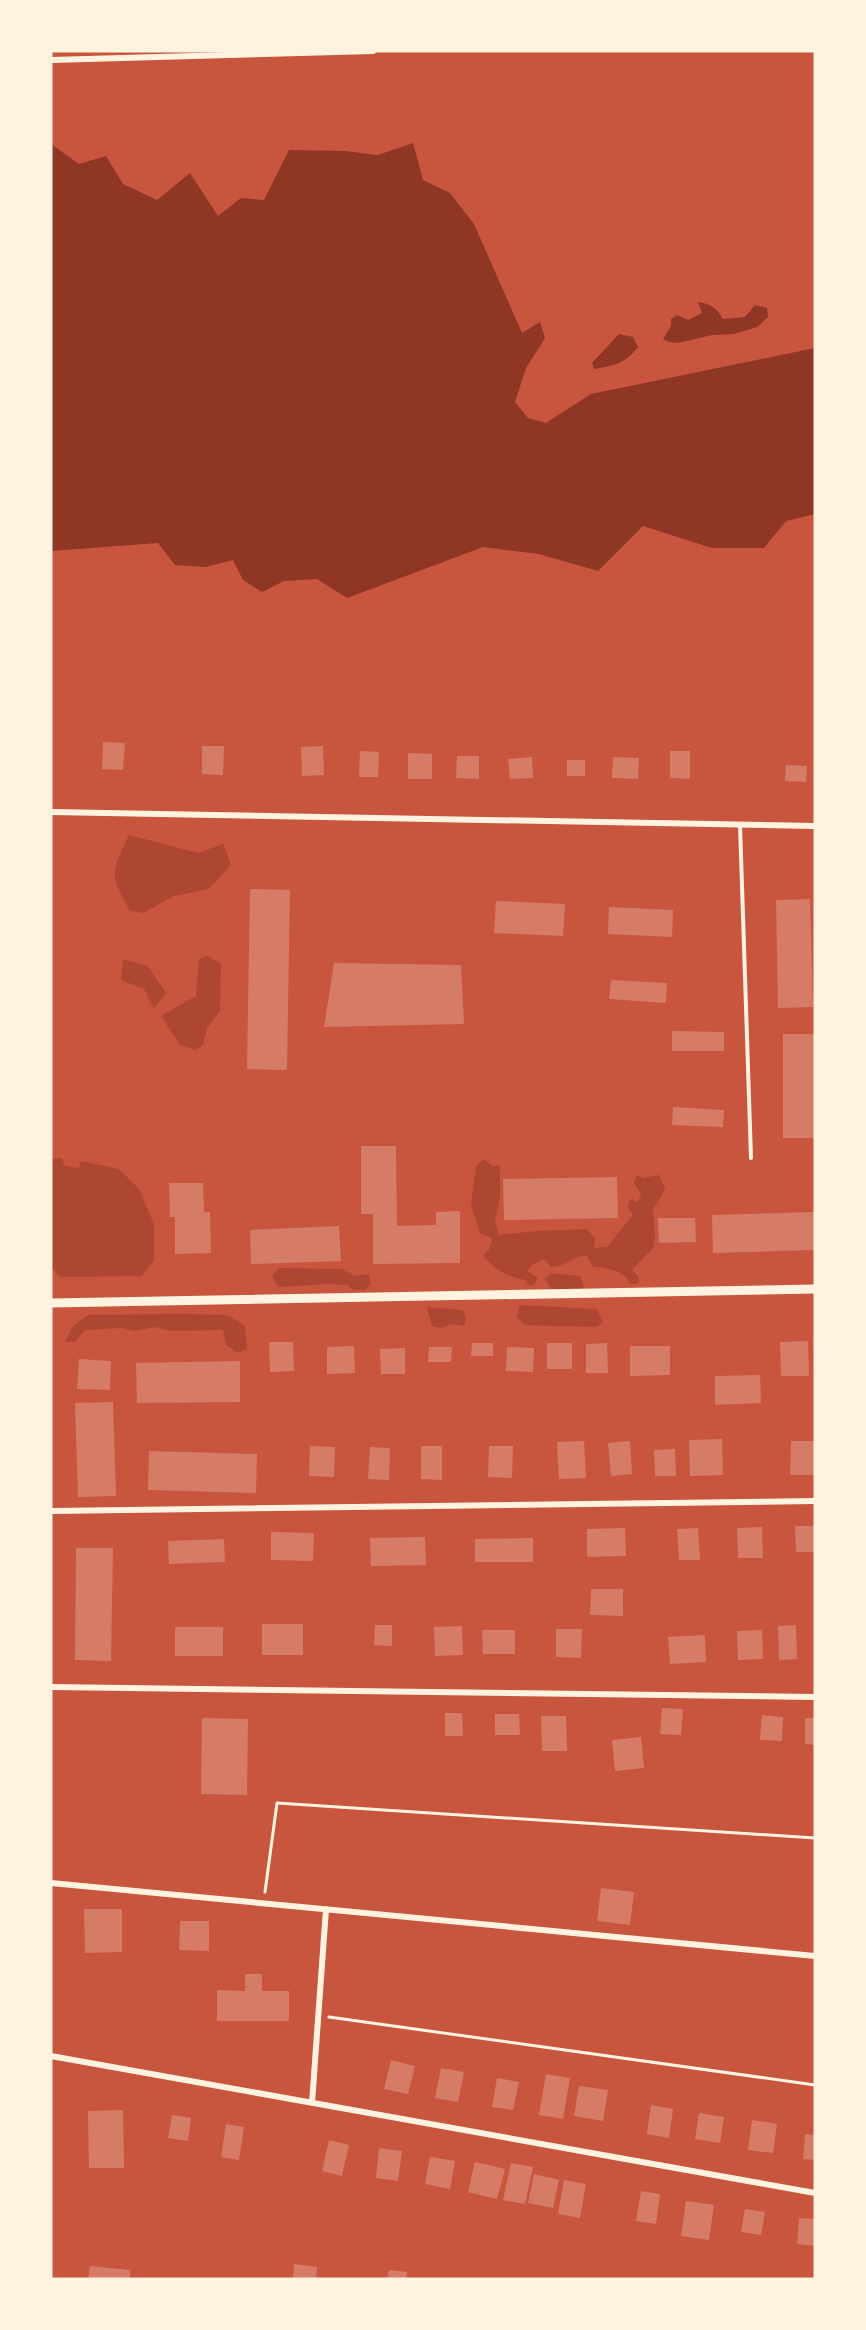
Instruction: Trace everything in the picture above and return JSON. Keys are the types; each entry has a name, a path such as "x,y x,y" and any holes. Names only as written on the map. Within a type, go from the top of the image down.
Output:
{"street":[{"path":"51,60 373,51"},
{"path":"51,812 815,826"},
{"path":"51,1303 815,1289"},
{"path":"51,1511 815,1501"},
{"path":"51,1687 815,1697"},
{"path":"51,1883 815,1956"},
{"path":"312,2103 326,1909"},
{"path":"51,2056 815,2193"}],"lane":[{"path":"740,825 751,1158"}],"path":[{"path":"264,1903 277,1803 815,1838"},
{"path":"318,2016 815,2085"}],"shaded area":[{"path":"413,143 423,180 450,193 474,224 522,333 540,322 545,338 526,368 515,402 528,418 546,423 591,394 815,348 815,514 786,521 764,548 712,548 643,526 598,571 539,554 483,547 347,598 317,579 284,581 262,592 243,580 233,560 206,567 175,565 158,543 51,551 51,144 79,164 106,156 123,184 157,200 190,173 218,216 241,198 264,200 289,150 344,151 378,155"},
{"path":"698,302 713,307 723,319 745,317 755,305 767,308 768,317 757,327 734,334 712,335 678,343 663,339 671,326 671,319 677,315 688,320 702,313"},
{"path":"619,334 633,337 638,347 629,357 619,363 594,369 592,363"},
{"path":"129,835 198,853 223,844 231,865 209,889 174,896 143,913 130,911 118,889 115,873"},
{"path":"207,956 221,963 220,1011 207,1028 203,1045 195,1050 180,1045 161,1016 196,996 199,959"},
{"path":"123,959 148,966 166,993 154,1009 144,989 121,980"},
{"path":"62,1158 65,1166 79,1168 81,1161 119,1169 139,1189 154,1224 154,1261 142,1276 60,1277 51,1267 51,1159"},
{"path":"483,1159 493,1166 500,1165 500,1197 495,1221 499,1235 587,1229 595,1238 594,1248 607,1247 633,1215 627,1206 631,1199 638,1202 641,1194 634,1183 637,1175 643,1178 659,1175 665,1188 653,1209 655,1235 653,1248 632,1270 638,1276 639,1283 630,1284 624,1275 592,1266 586,1255 556,1267 551,1267 544,1259 532,1265 527,1271 538,1278 534,1285 529,1286 525,1280 512,1277 496,1268 483,1255 489,1250 492,1238 480,1233 471,1205 476,1167"},
{"path":"279,1268 342,1269 354,1276 369,1274 371,1283 365,1290 353,1290 348,1285 328,1284 278,1287 272,1276"},
{"path":"551,1273 580,1276 584,1286 579,1296 552,1290 545,1279"},
{"path":"520,1305 597,1309 603,1322 597,1327 525,1325 517,1317"},
{"path":"427,1307 463,1310 466,1319 464,1326 452,1324 441,1328 432,1326"},
{"path":"88,1315 227,1315 245,1326 247,1349 238,1353 226,1345 223,1330 171,1331 155,1327 134,1331 122,1328 85,1330 75,1342 65,1342 73,1326"}],"building":[{"path":"103,742 125,743 123,770 102,769"},
{"path":"202,746 224,746 223,775 202,774"},
{"path":"323,746 324,775 302,776 301,747"},
{"path":"360,751 379,752 378,777 359,777"},
{"path":"670,751 690,751 690,779 670,778"},
{"path":"408,753 432,754 432,779 408,779"},
{"path":"457,756 479,756 479,779 456,778"},
{"path":"532,757 533,778 510,779 508,759"},
{"path":"613,757 639,758 638,779 612,778"},
{"path":"567,760 585,760 585,776 567,776"},
{"path":"786,765 807,766 806,782 785,781"},
{"path":"250,889 290,890 287,1070 247,1069"},
{"path":"810,899 813,1007 778,1008 776,900"},
{"path":"496,901 565,904 563,936 494,933"},
{"path":"609,907 673,910 672,937 608,934"},
{"path":"334,963 461,965 464,1024 324,1027"},
{"path":"611,980 667,983 666,1003 609,999"},
{"path":"672,1031 724,1032 724,1051 672,1051"},
{"path":"783,1034 815,1034 815,1138 783,1138"},
{"path":"673,1107 724,1110 723,1127 672,1125"},
{"path":"361,1146 396,1146 397,1226 436,1225 436,1212 460,1211 460,1263 373,1264 373,1214 361,1214"},
{"path":"617,1177 618,1218 504,1220 503,1179"},
{"path":"169,1183 203,1183 204,1212 210,1212 211,1253 175,1254 175,1217 170,1217"},
{"path":"815,1212 815,1250 713,1253 712,1215"},
{"path":"658,1218 695,1218 696,1242 659,1243"},
{"path":"339,1226 341,1261 251,1264 250,1230"},
{"path":"808,1341 809,1376 781,1376 780,1342"},
{"path":"269,1342 293,1342 294,1371 270,1372"},
{"path":"472,1343 493,1343 493,1356 471,1356"},
{"path":"547,1343 572,1343 572,1369 547,1369"},
{"path":"607,1343 608,1373 586,1373 586,1344"},
{"path":"354,1346 355,1373 327,1374 327,1347"},
{"path":"630,1346 670,1346 670,1375 630,1376"},
{"path":"429,1347 452,1347 451,1362 428,1362"},
{"path":"507,1347 534,1348 533,1372 506,1371"},
{"path":"405,1348 405,1374 381,1374 380,1349"},
{"path":"79,1359 111,1361 110,1390 77,1389"},
{"path":"240,1361 240,1402 137,1403 136,1363"},
{"path":"760,1375 761,1403 715,1405 715,1376"},
{"path":"113,1402 116,1496 78,1497 75,1403"},
{"path":"722,1439 723,1475 690,1476 689,1440"},
{"path":"584,1441 586,1478 559,1479 557,1442"},
{"path":"630,1441 632,1474 611,1476 608,1443"},
{"path":"791,1441 815,1441 814,1475 790,1475"},
{"path":"310,1446 335,1447 334,1477 309,1476"},
{"path":"421,1446 442,1446 442,1480 421,1479"},
{"path":"489,1446 513,1446 512,1478 488,1477"},
{"path":"370,1447 390,1448 389,1480 368,1479"},
{"path":"675,1449 676,1476 655,1476 654,1450"},
{"path":"149,1451 257,1454 256,1493 148,1490"},
{"path":"795,1526 814,1526 815,1552 796,1552"},
{"path":"762,1527 763,1558 738,1558 737,1528"},
{"path":"625,1528 626,1556 587,1557 587,1529"},
{"path":"698,1528 700,1560 679,1560 677,1529"},
{"path":"271,1532 314,1533 313,1561 271,1560"},
{"path":"425,1537 426,1565 371,1566 370,1538"},
{"path":"533,1538 533,1562 475,1562 475,1539"},
{"path":"224,1539 225,1562 169,1564 168,1541"},
{"path":"76,1548 113,1548 111,1661 75,1660"},
{"path":"591,1589 623,1589 623,1616 590,1615"},
{"path":"262,1624 303,1624 303,1655 262,1655"},
{"path":"375,1625 392,1625 392,1646 374,1645"},
{"path":"796,1625 797,1659 779,1660 778,1626"},
{"path":"462,1626 463,1655 435,1656 434,1627"},
{"path":"175,1627 223,1627 223,1656 175,1656"},
{"path":"556,1629 582,1629 581,1658 556,1657"},
{"path":"482,1630 515,1630 515,1654 483,1654"},
{"path":"762,1630 763,1659 738,1660 737,1631"},
{"path":"705,1635 706,1662 670,1664 668,1637"},
{"path":"662,1708 683,1709 681,1735 660,1734"},
{"path":"445,1713 462,1713 463,1736 445,1736"},
{"path":"495,1714 519,1714 520,1735 495,1735"},
{"path":"762,1715 783,1717 782,1741 760,1740"},
{"path":"541,1716 566,1716 567,1751 542,1751"},
{"path":"202,1718 248,1719 247,1795 201,1794"},
{"path":"805,1718 815,1718 815,1745 805,1744"},
{"path":"641,1737 644,1768 615,1771 612,1740"},
{"path":"601,1888 634,1892 630,1925 597,1921"},
{"path":"84,1909 122,1909 122,1952 85,1953"},
{"path":"180,1921 209,1921 209,1951 179,1950"},
{"path":"245,1974 262,1974 262,1991 289,1991 289,2021 217,2021 217,1990 245,1991"},
{"path":"391,2060 415,2066 408,2094 384,2089"},
{"path":"441,2068 464,2072 458,2102 435,2098"},
{"path":"546,2074 570,2078 563,2119 539,2115"},
{"path":"497,2078 519,2082 513,2110 492,2107"},
{"path":"579,2086 608,2090 603,2121 574,2116"},
{"path":"651,2105 673,2109 669,2138 647,2134"},
{"path":"123,2110 124,2168 89,2168 88,2111"},
{"path":"699,2113 724,2117 720,2143 695,2139"},
{"path":"172,2115 191,2118 188,2141 168,2138"},
{"path":"752,2120 777,2124 773,2153 748,2150"},
{"path":"226,2124 244,2127 239,2160 221,2157"},
{"path":"805,2134 815,2135 815,2160 803,2159"},
{"path":"329,2140 349,2145 342,2176 322,2171"},
{"path":"379,2148 402,2151 398,2181 376,2178"},
{"path":"430,2157 455,2161 450,2189 425,2184"},
{"path":"475,2162 505,2169 497,2199 468,2192"},
{"path":"511,2163 533,2167 525,2204 503,2200"},
{"path":"534,2174 559,2180 553,2208 528,2203"},
{"path":"564,2180 586,2184 580,2218 558,2214"},
{"path":"641,2191 660,2194 656,2224 636,2221"},
{"path":"686,2201 714,2205 709,2240 681,2236"},
{"path":"745,2209 765,2212 761,2235 741,2232"},
{"path":"799,2218 815,2219 815,2246 797,2244"},
{"path":"294,2264 317,2267 316,2279 293,2279"},
{"path":"90,2266 130,2270 130,2279 88,2279"},
{"path":"389,2270 407,2272 406,2279 387,2279"}]}
